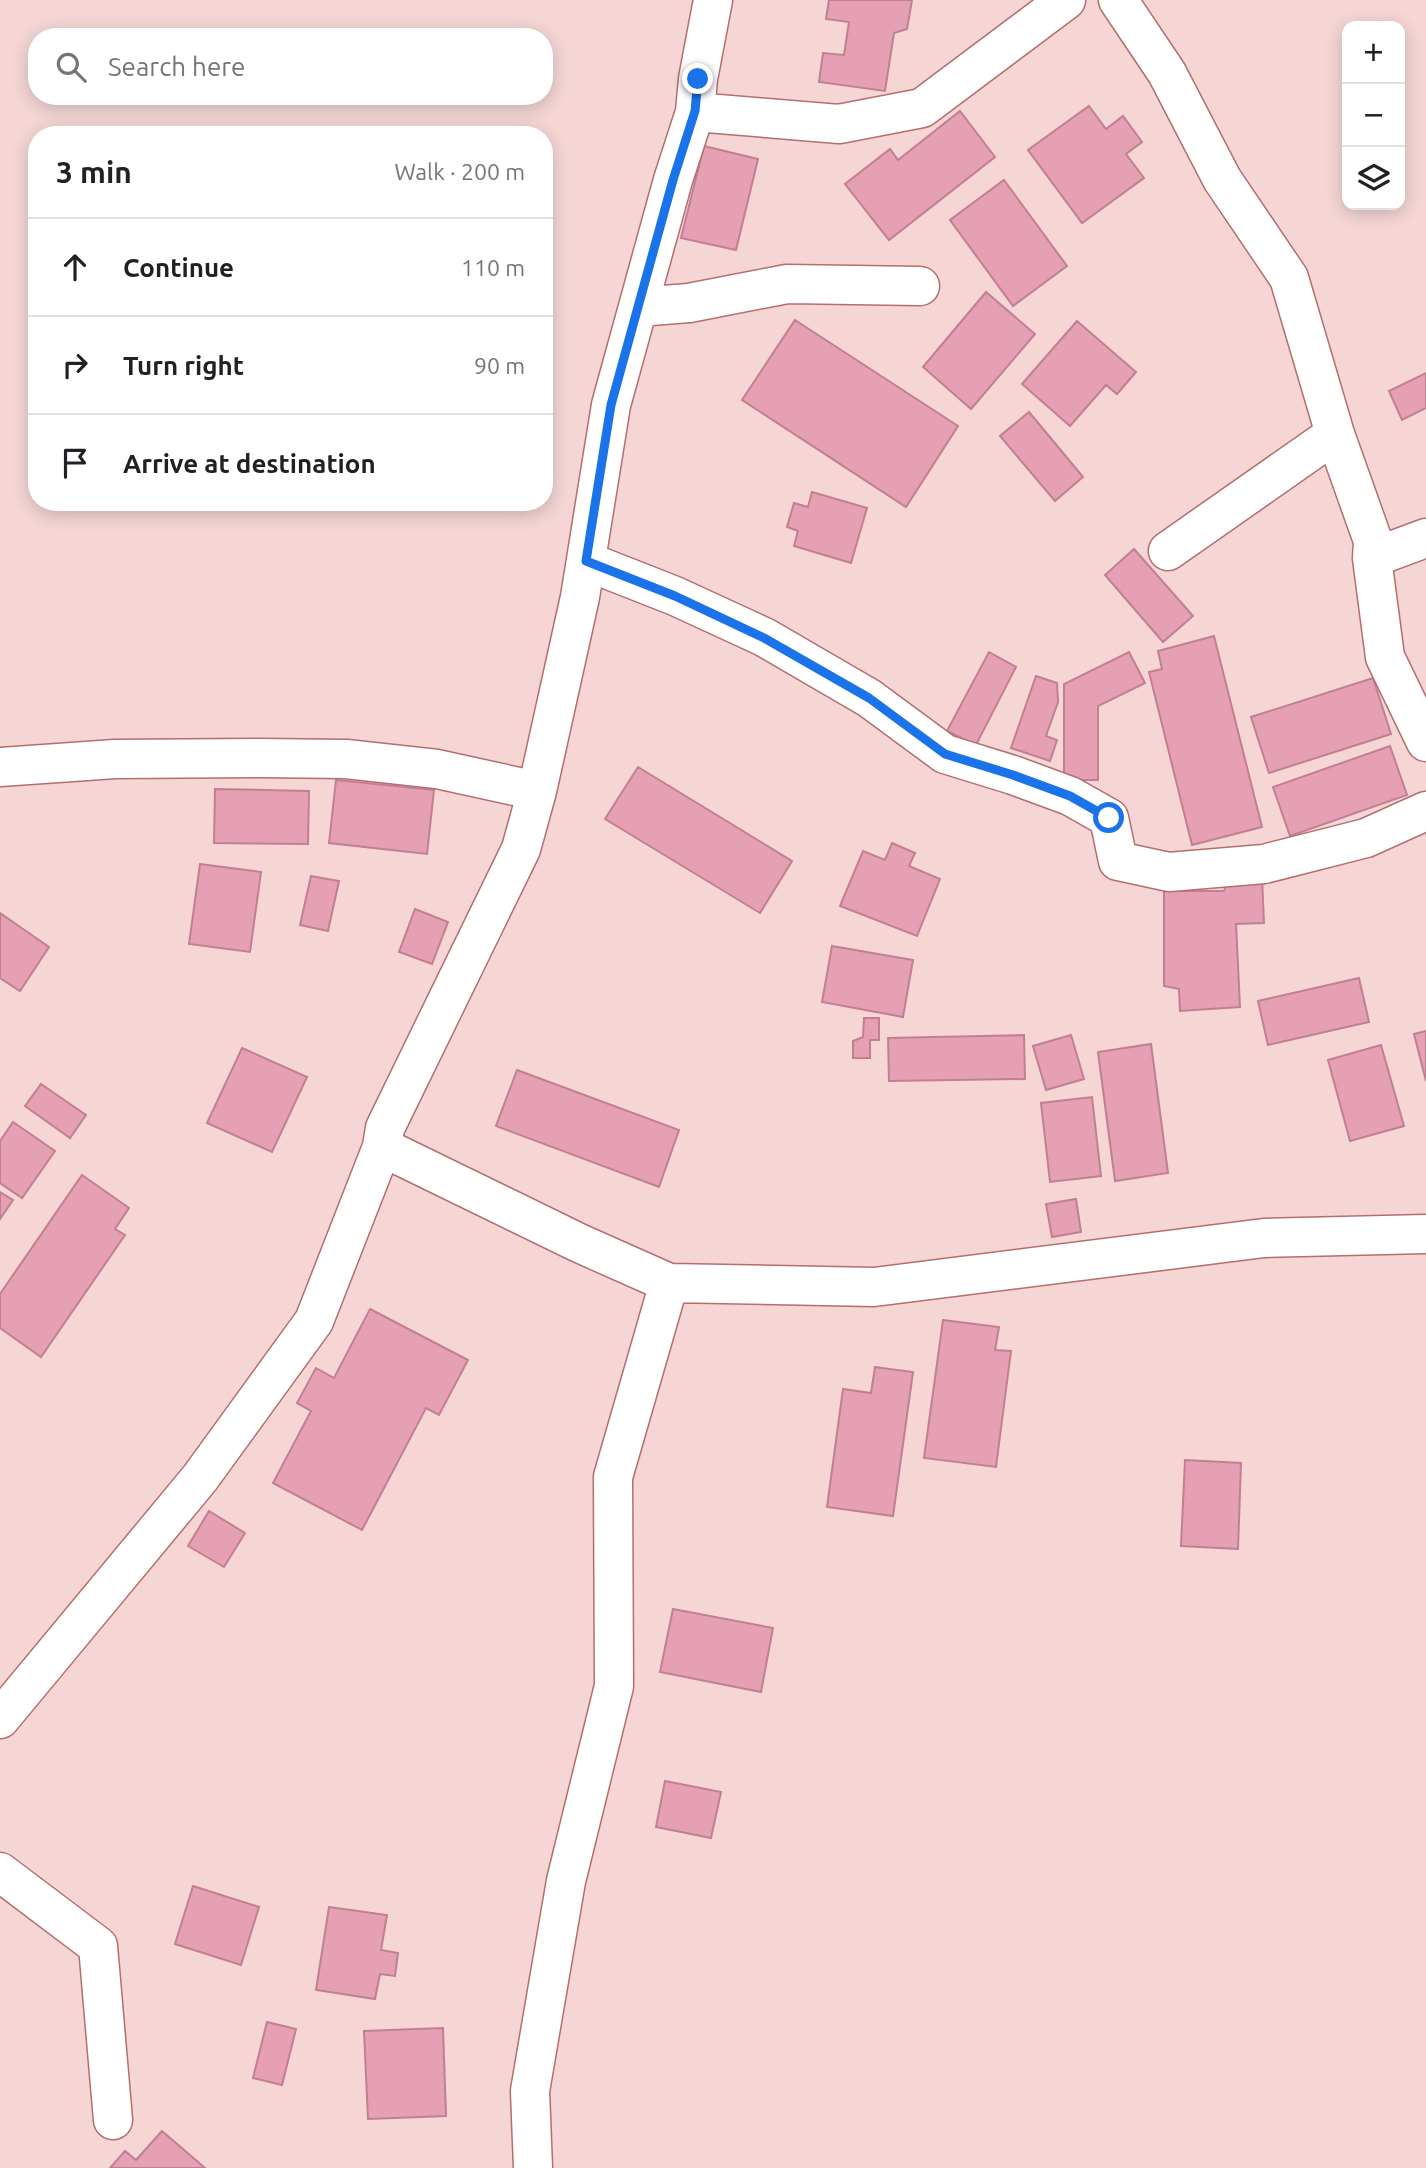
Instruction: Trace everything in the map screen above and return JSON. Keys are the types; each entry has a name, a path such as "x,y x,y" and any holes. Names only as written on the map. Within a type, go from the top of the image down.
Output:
{"street":[{"path":"0,1719 200,1478 313,1321 382,1147 385,1128 521,849 537,791 586,561 611,405 673,180 695,111 698,79 713,0"},
{"path":"695,111 839,124 922,108 1066,0"},
{"path":"1118,0 1167,74 1222,179 1289,278 1335,433 1373,541 1372,558 1385,657 1426,742"},
{"path":"638,307 689,303 787,284 920,286"},
{"path":"1168,551 1335,433"},
{"path":"1372,558 1426,538"},
{"path":"586,561 675,596 764,638 869,698 945,754 1070,796 1109,818 1118,861 1169,872 1264,864 1366,838 1426,811"},
{"path":"0,767 115,759 346,760 437,769 537,791"},
{"path":"382,1147 579,1243 670,1283 874,1287 1264,1238 1426,1234"},
{"path":"533,2168 530,2091 566,1881 614,1686 613,1477 670,1283"},
{"path":"0,1872 98,1946 113,2120"}],"building":[{"path":"829,0 912,0 907,29 894,33 885,91 819,82 823,53 844,55 849,22 826,19"},
{"path":"1089,106 1106,129 1123,116 1142,142 1126,154 1144,178 1082,223 1028,150"},
{"path":"960,111 995,157 889,240 845,184 890,149 898,160"},
{"path":"704,146 758,159 736,250 681,238"},
{"path":"1004,180 1067,266 1013,306 950,220"},
{"path":"986,292 1035,334 971,409 923,367"},
{"path":"795,320 958,426 906,507 742,400"},
{"path":"1077,321 1136,372 1117,394 1106,385 1070,426 1022,384"},
{"path":"1426,373 1426,408 1402,420 1389,391"},
{"path":"1029,412 1083,477 1055,501 1000,436"},
{"path":"812,492 867,508 851,563 794,546 798,531 787,527 794,503 808,507"},
{"path":"1134,549 1193,616 1163,642 1105,575"},
{"path":"1214,636 1262,827 1192,845 1149,672 1162,669 1158,651"},
{"path":"989,652 1016,667 976,745 947,731"},
{"path":"1129,652 1145,683 1098,706 1098,780 1064,780 1064,684"},
{"path":"1036,676 1057,683 1058,702 1046,736 1057,740 1050,761 1011,748"},
{"path":"1373,678 1391,734 1269,773 1251,717"},
{"path":"1390,746 1407,795 1290,836 1273,787"},
{"path":"638,767 792,861 760,913 605,819"},
{"path":"336,780 434,790 427,854 329,843"},
{"path":"215,789 309,791 308,844 214,843"},
{"path":"892,843 915,853 909,866 940,879 917,936 840,906 863,851 885,860"},
{"path":"200,864 261,872 250,952 189,944"},
{"path":"311,876 339,881 328,931 300,925"},
{"path":"1262,877 1264,923 1236,924 1240,1007 1180,1011 1179,989 1164,986 1164,891 1224,891 1228,879"},
{"path":"415,909 448,922 432,964 399,952"},
{"path":"0,913 49,947 20,991 0,978"},
{"path":"832,946 913,960 903,1017 822,1002"},
{"path":"1359,978 1369,1022 1268,1045 1258,1001"},
{"path":"864,1018 879,1018 879,1040 870,1040 870,1058 853,1058 853,1041 863,1037"},
{"path":"1426,1031 1426,1081 1414,1034"},
{"path":"1024,1035 1025,1079 889,1081 888,1038"},
{"path":"1071,1035 1084,1079 1046,1090 1033,1046"},
{"path":"1151,1044 1168,1173 1115,1181 1098,1052"},
{"path":"1381,1045 1404,1126 1350,1141 1328,1060"},
{"path":"242,1048 307,1077 272,1152 207,1123"},
{"path":"517,1070 679,1130 659,1187 496,1126"},
{"path":"41,1084 86,1115 70,1138 25,1106"},
{"path":"1092,1097 1101,1176 1050,1182 1041,1103"},
{"path":"13,1122 55,1151 22,1198 0,1183 0,1141"},
{"path":"82,1175 129,1208 115,1229 125,1235 41,1357 0,1328 0,1294"},
{"path":"0,1192 13,1200 0,1219"},
{"path":"1076,1199 1081,1232 1052,1237 1046,1204"},
{"path":"370,1309 468,1360 439,1415 426,1408 362,1530 273,1483 311,1411 297,1403 316,1368 334,1378"},
{"path":"943,1320 999,1327 995,1350 1011,1351 996,1467 924,1458"},
{"path":"875,1367 913,1372 893,1516 827,1507 843,1389 871,1393"},
{"path":"1185,1460 1241,1463 1238,1549 1181,1546"},
{"path":"209,1511 245,1533 224,1567 188,1546"},
{"path":"673,1609 773,1628 761,1692 660,1672"},
{"path":"665,1781 721,1792 711,1838 656,1827"},
{"path":"193,1886 259,1907 241,1965 175,1944"},
{"path":"329,1907 387,1915 381,1950 398,1953 395,1976 380,1974 375,1999 316,1990"},
{"path":"267,2022 296,2029 282,2085 253,2078"},
{"path":"443,2028 446,2116 368,2119 364,2031"},
{"path":"162,2131 205,2168 110,2168 125,2151 136,2160"}],"route":[{"path":"698,79 695,111 673,180 611,405 586,561 675,596 764,638 869,698 945,754 1070,796 1109,818"}]}
